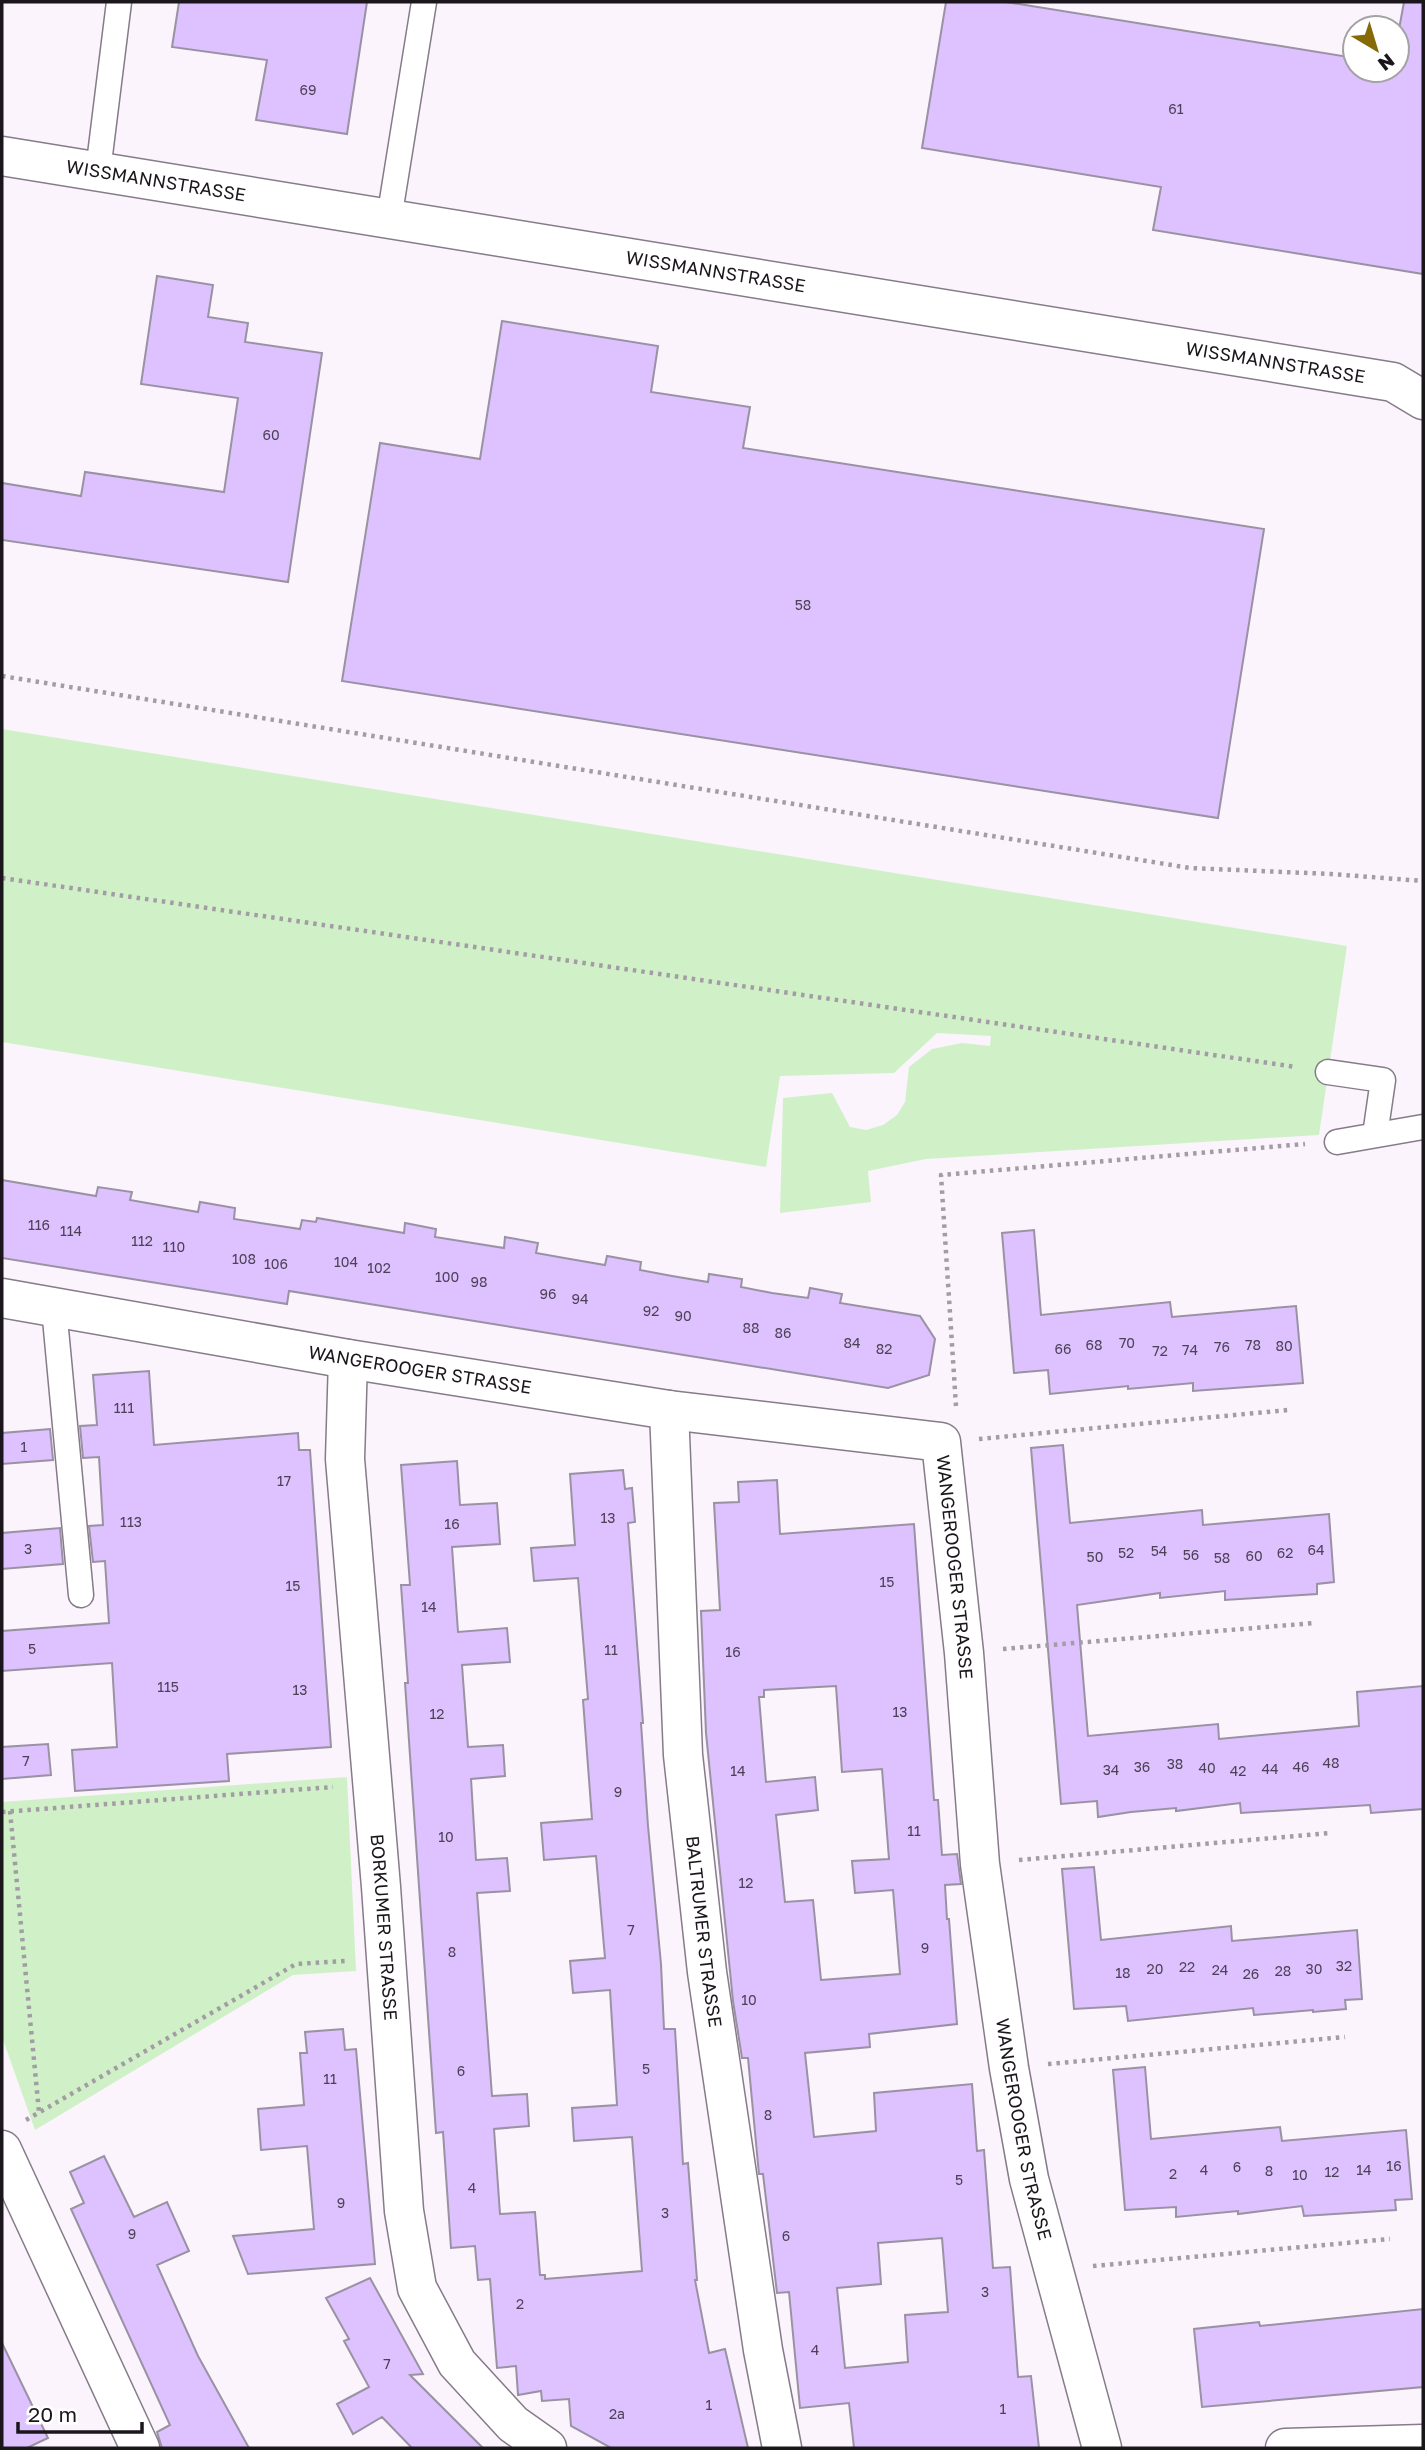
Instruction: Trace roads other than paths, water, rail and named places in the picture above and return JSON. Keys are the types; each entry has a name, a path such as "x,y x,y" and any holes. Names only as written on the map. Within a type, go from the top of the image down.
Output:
{"street":[{"name":"WISSMANNSTRASSE","path":"2,156 1393,382 1423,400"},
{"name":"WANGEROOGER STRASSE","path":"2,1298 348,1359 669,1410 940,1442 964,1653 980,1864 1009,2068 1030,2179 1102,2448"},
{"name":"BORKUMER STRASSE","path":"348,1359 345,1459 404,2211 417,2288 457,2363 513,2424 547,2448"},
{"name":"BALTRUMER STRASSE","path":"669,1410 685,1768 707,1972 763,2350 782,2448"},
{"path":"11,2136 140,2448"},
{"path":"1286,2448 1423,2444"}],"lane":[{"path":"98,171 119,2"},
{"path":"389,219 424,2"},
{"path":"1328,1072 1383,1080 1375,1135"},
{"path":"1337,1142 1423,1128"},
{"path":"54,1307 80,1595"}]}
